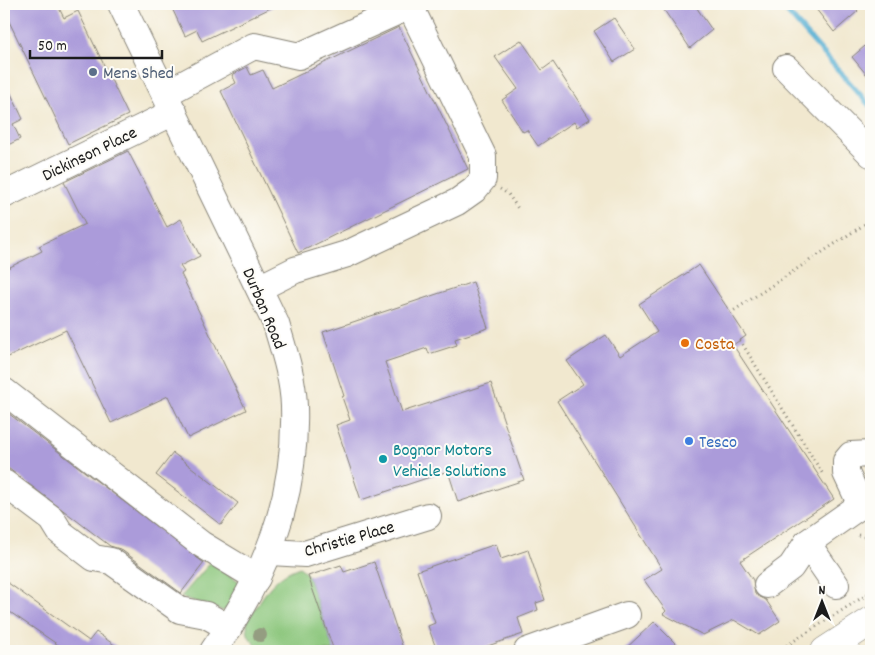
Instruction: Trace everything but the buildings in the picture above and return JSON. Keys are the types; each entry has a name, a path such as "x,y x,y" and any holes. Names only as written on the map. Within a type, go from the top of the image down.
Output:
{"main road":[{"path":"825,651 871,621"}],"street":[{"name":"Durban Road","path":"122,4 276,324 288,368 294,405 293,450 281,519 270,552 224,643"},
{"name":"Dickinson Place","path":"4,195 170,103 254,46 299,56 410,6 483,156 484,178"},
{"path":"786,68 871,154"},
{"path":"259,288 295,270 347,254 457,202 474,190 484,178"},
{"path":"4,391 201,544 257,578"},
{"path":"766,585 791,567 807,543 866,507 846,473 846,461 851,455 871,454"},
{"path":"4,483 52,519 60,532 94,558 111,561 180,610 206,615 224,643"},
{"name":"Christie Place","path":"270,552 305,554 428,516"},
{"path":"807,543 836,585"},
{"path":"527,651 628,615"}],"path":[{"path":"484,178 508,194 519,210"},
{"path":"730,313 871,220"},
{"path":"740,340 826,478"},
{"path":"778,651 871,592"}],"green space":[{"path":"211,562 244,585 224,611 181,597"},
{"path":"300,567 308,576 334,651 263,651 255,645 248,634 248,620 275,581"}],"waterway":[{"path":"780,4 871,107"}],"place":[{"name":"Mens Shed","path":"93,72"},
{"name":"Costa","path":"685,343"},
{"name":"Tesco","path":"689,441"},
{"name":"Bognor Motors Vehicle Solutions","path":"383,459"}]}
